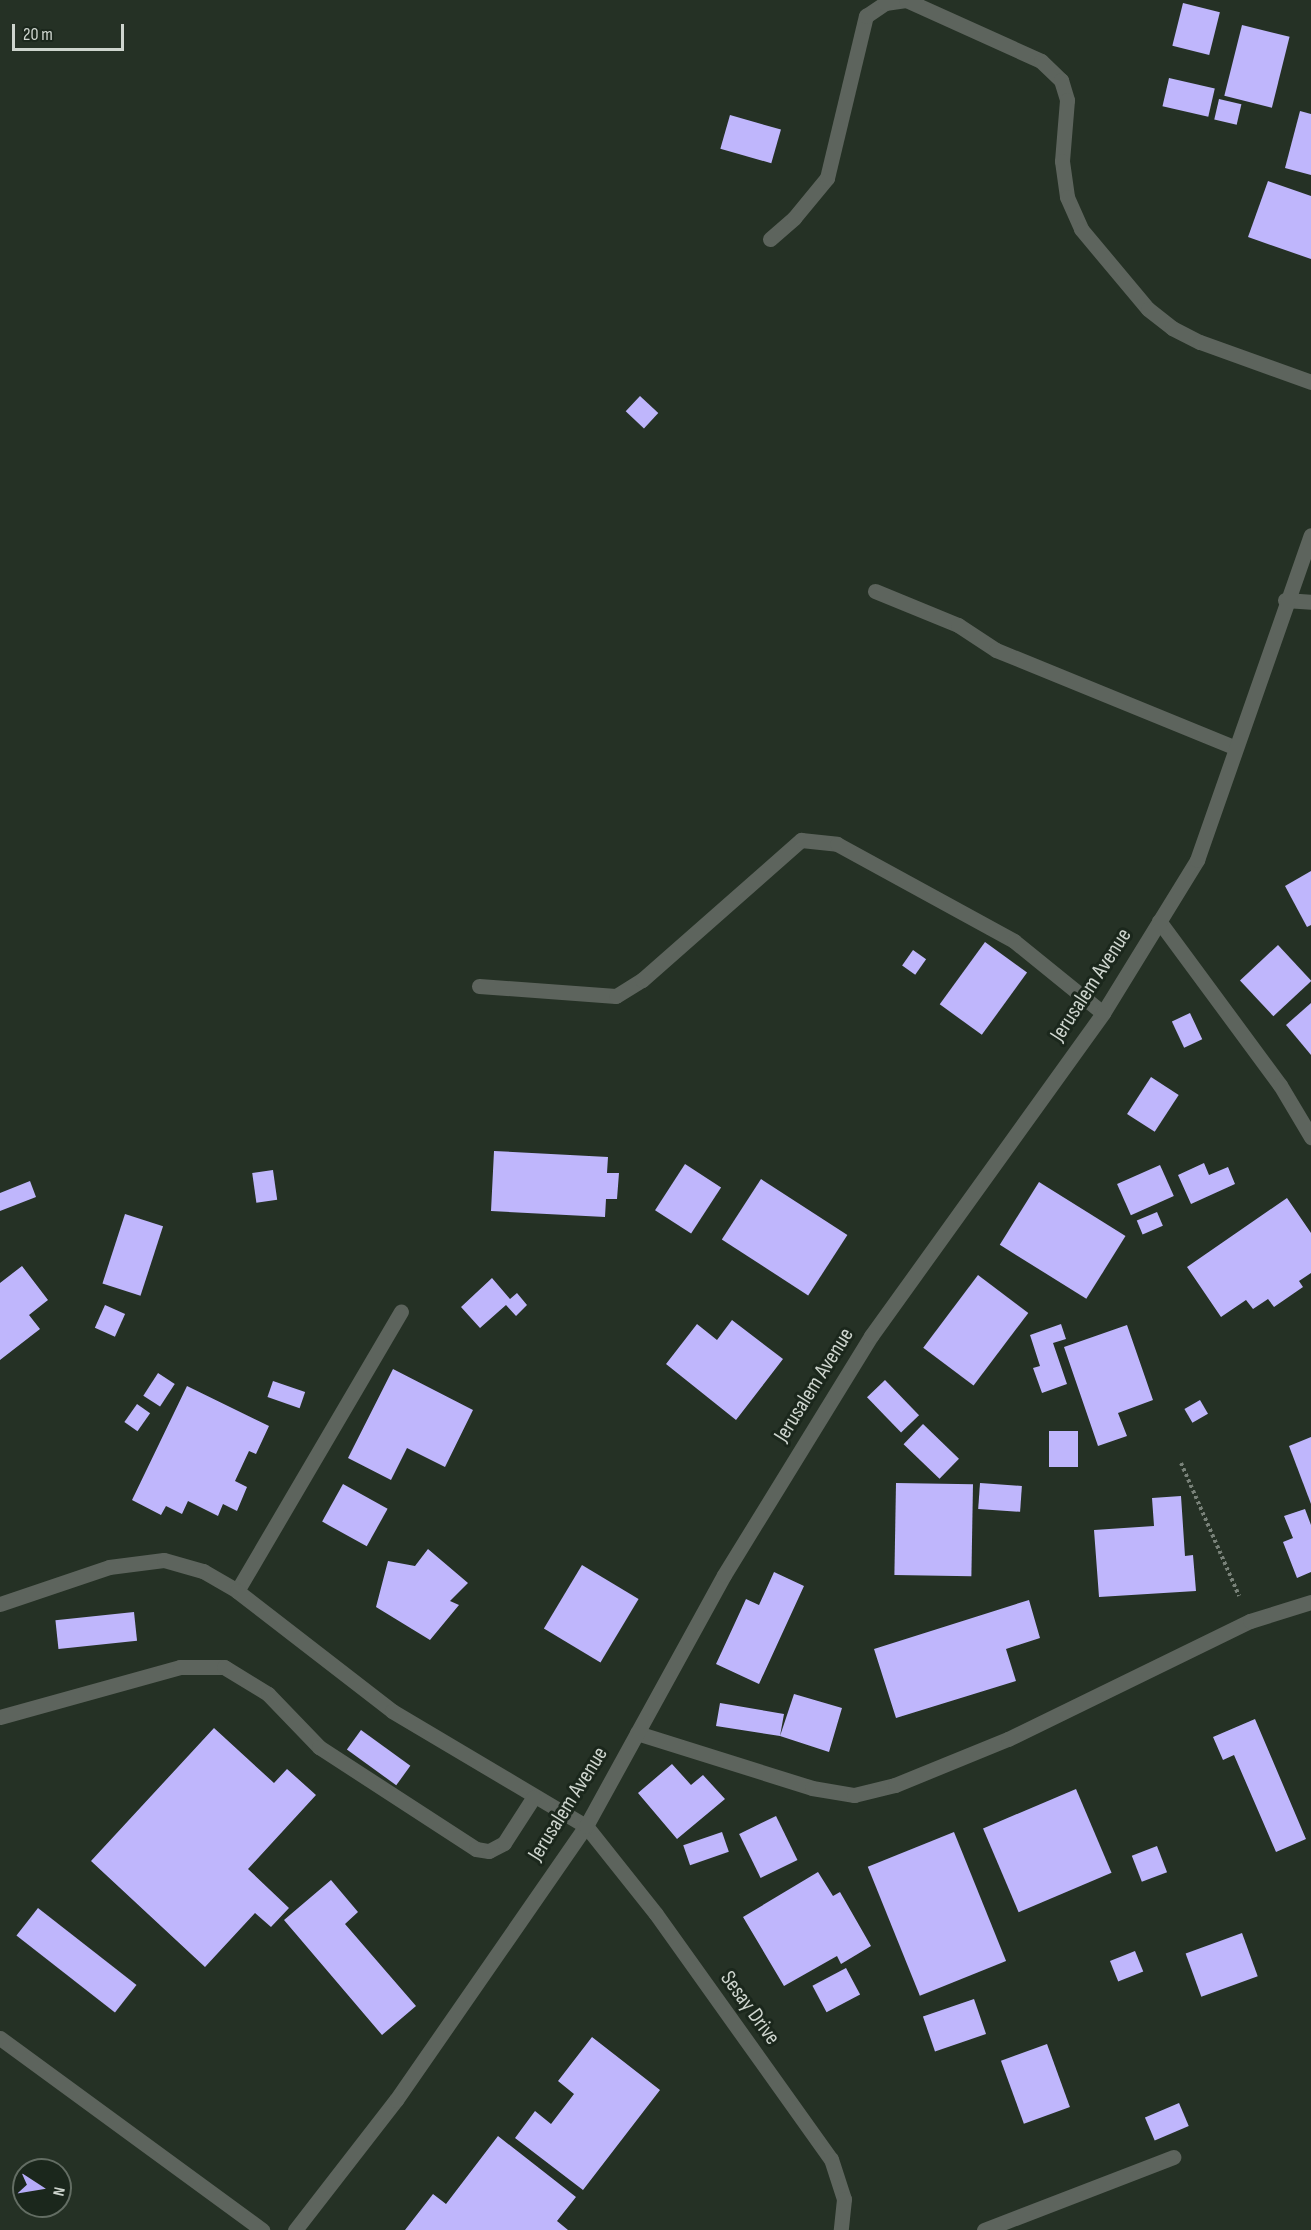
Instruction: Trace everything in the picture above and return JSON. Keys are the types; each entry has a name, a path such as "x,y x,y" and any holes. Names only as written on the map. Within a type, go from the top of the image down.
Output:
{"street":[{"path":"771,239 794,218 827,178 842,127 866,16 885,3 906,0 1041,61 1061,80 1067,100 1062,162 1067,197 1081,230 1148,309 1172,328 1200,342 1311,382"},
{"name":"Jerusalem Avenue","path":"295,2230 396,2100 586,1826 729,1566 871,1336 1103,1013 1197,860 1285,600 1311,535"},
{"path":"875,591 958,625 996,650 1234,747"},
{"path":"1285,600 1311,602"},
{"path":"479,986 616,996 642,980 801,840 837,844 1014,941 1103,1013"},
{"path":"1159,921 1280,1084 1311,1137"},
{"path":"237,1591 400,1311"},
{"path":"0,1604 109,1567 164,1560 203,1571 237,1591 392,1711 533,1798 586,1826"},
{"path":"638,1733 812,1788 854,1795 895,1785 1008,1739 1250,1621 1311,1602"},
{"path":"0,1717 180,1667 224,1667 268,1694 320,1747 476,1849 489,1851 504,1843 533,1798"},
{"name":"Sesay Drive","path":"586,1826 656,1914 831,2159 844,2199 842,2230"},
{"path":"0,2038 262,2230"},
{"path":"984,2230 1173,2157"}],"path":[{"path":"1181,1463 1250,1621"}],"building":[{"path":"1183,3 1220,12 1209,55 1172,46"},
{"path":"1242,25 1290,37 1272,108 1224,96"},
{"path":"1169,78 1215,89 1208,117 1162,106"},
{"path":"1219,99 1241,104 1237,125 1214,119"},
{"path":"1300,111 1311,114 1311,175 1285,168"},
{"path":"730,115 781,130 771,163 720,149"},
{"path":"1268,181 1311,196 1311,259 1248,237"},
{"path":"640,396 658,413 644,428 626,411"},
{"path":"1311,871 1311,925 1307,927 1285,886"},
{"path":"985,942 1027,973 982,1035 940,1004"},
{"path":"1278,945 1311,981 1273,1016 1240,980"},
{"path":"913,950 926,959 915,975 902,966"},
{"path":"1311,1003 1311,1055 1286,1025"},
{"path":"1190,1013 1202,1039 1184,1048 1172,1021"},
{"path":"1151,1077 1179,1095 1155,1132 1127,1114"},
{"path":"494,1151 608,1157 607,1173 619,1173 617,1199 606,1199 605,1217 491,1211"},
{"path":"1204,1163 1209,1175 1228,1167 1235,1184 1191,1204 1178,1175"},
{"path":"685,1164 721,1187 691,1234 655,1210"},
{"path":"1160,1165 1174,1196 1131,1215 1117,1184"},
{"path":"273,1170 277,1200 256,1203 252,1173"},
{"path":"761,1179 847,1235 808,1295 722,1239"},
{"path":"30,1181 36,1197 0,1211 0,1193"},
{"path":"1039,1182 1126,1236 1086,1299 1000,1245"},
{"path":"1287,1198 1311,1233 1311,1273 1299,1281 1303,1287 1274,1307 1268,1299 1253,1309 1246,1300 1221,1317 1187,1267"},
{"path":"1157,1212 1163,1226 1143,1234 1137,1221"},
{"path":"125,1214 163,1226 140,1296 102,1283"},
{"path":"22,1266 48,1300 29,1315 40,1329 0,1360 0,1283"},
{"path":"978,1275 1028,1313 974,1386 923,1348"},
{"path":"492,1278 510,1299 517,1293 527,1305 516,1316 506,1305 480,1328 461,1307"},
{"path":"105,1305 125,1314 115,1337 95,1328"},
{"path":"732,1320 783,1359 736,1420 666,1364 697,1324 717,1340"},
{"path":"1061,1324 1066,1339 1053,1343 1067,1384 1042,1393 1033,1368 1040,1366 1030,1335"},
{"path":"1127,1325 1153,1400 1118,1413 1127,1436 1098,1446 1064,1347"},
{"path":"393,1369 473,1410 445,1467 407,1448 391,1480 348,1458"},
{"path":"158,1373 175,1384 160,1407 143,1396"},
{"path":"885,1380 919,1415 901,1433 867,1397"},
{"path":"273,1381 305,1392 300,1408 267,1397"},
{"path":"187,1386 269,1426 256,1454 249,1451 235,1481 247,1487 237,1511 223,1504 218,1516 188,1501 182,1514 166,1506 161,1515 132,1500"},
{"path":"1200,1400 1208,1414 1192,1423 1184,1409"},
{"path":"137,1404 150,1413 137,1431 124,1422"},
{"path":"923,1424 959,1459 940,1479 904,1444"},
{"path":"1049,1431 1078,1431 1078,1467 1049,1467"},
{"path":"1311,1437 1311,1504 1289,1446"},
{"path":"896,1483 973,1484 971,1576 894,1575"},
{"path":"980,1483 1022,1486 1020,1512 978,1509"},
{"path":"343,1484 388,1509 367,1546 322,1522"},
{"path":"1181,1496 1185,1556 1193,1555 1196,1591 1099,1597 1094,1530 1154,1526 1152,1498"},
{"path":"1305,1509 1311,1525 1311,1572 1297,1578 1283,1542 1293,1538 1284,1516"},
{"path":"428,1549 468,1583 450,1601 459,1605 430,1640 376,1607 388,1561 415,1566"},
{"path":"582,1565 639,1599 600,1662 544,1628"},
{"path":"774,1572 804,1586 759,1684 716,1664 746,1599 759,1605"},
{"path":"1029,1600 1040,1638 1006,1649 1016,1681 896,1718 874,1649"},
{"path":"134,1612 137,1641 58,1649 55,1620"},
{"path":"794,1694 842,1708 829,1752 780,1736"},
{"path":"720,1703 784,1714 780,1736 716,1726"},
{"path":"1255,1719 1306,1839 1276,1852 1234,1755 1223,1760 1213,1737"},
{"path":"214,1728 274,1783 287,1769 316,1795 248,1869 289,1908 271,1927 255,1913 205,1967 91,1861"},
{"path":"361,1730 410,1766 396,1785 347,1749"},
{"path":"672,1764 691,1785 703,1775 725,1799 677,1839 638,1793"},
{"path":"1076,1789 1112,1873 1019,1912 983,1828"},
{"path":"776,1816 797,1860 761,1878 739,1834"},
{"path":"722,1832 729,1852 690,1865 683,1845"},
{"path":"954,1832 1006,1961 920,1996 868,1867"},
{"path":"1157,1846 1167,1872 1142,1882 1132,1856"},
{"path":"818,1872 833,1896 840,1892 871,1946 841,1964 837,1956 784,1986 743,1917"},
{"path":"331,1880 358,1912 345,1924 416,2006 382,2035 284,1920"},
{"path":"38,1908 137,1985 115,2013 16,1936"},
{"path":"1242,1933 1258,1976 1201,1997 1186,1954"},
{"path":"1135,1951 1143,1971 1118,1982 1110,1961"},
{"path":"846,1968 860,1994 827,2012 812,1986"},
{"path":"974,1999 986,2034 935,2052 923,2017"},
{"path":"592,2037 660,2090 583,2190 515,2138 535,2111 551,2124 574,2094 558,2081"},
{"path":"1047,2044 1070,2107 1024,2124 1001,2061"},
{"path":"1179,2103 1189,2126 1155,2140 1145,2117"},
{"path":"498,2136 576,2197 557,2221 568,2230 405,2230 433,2194 446,2204"}]}
